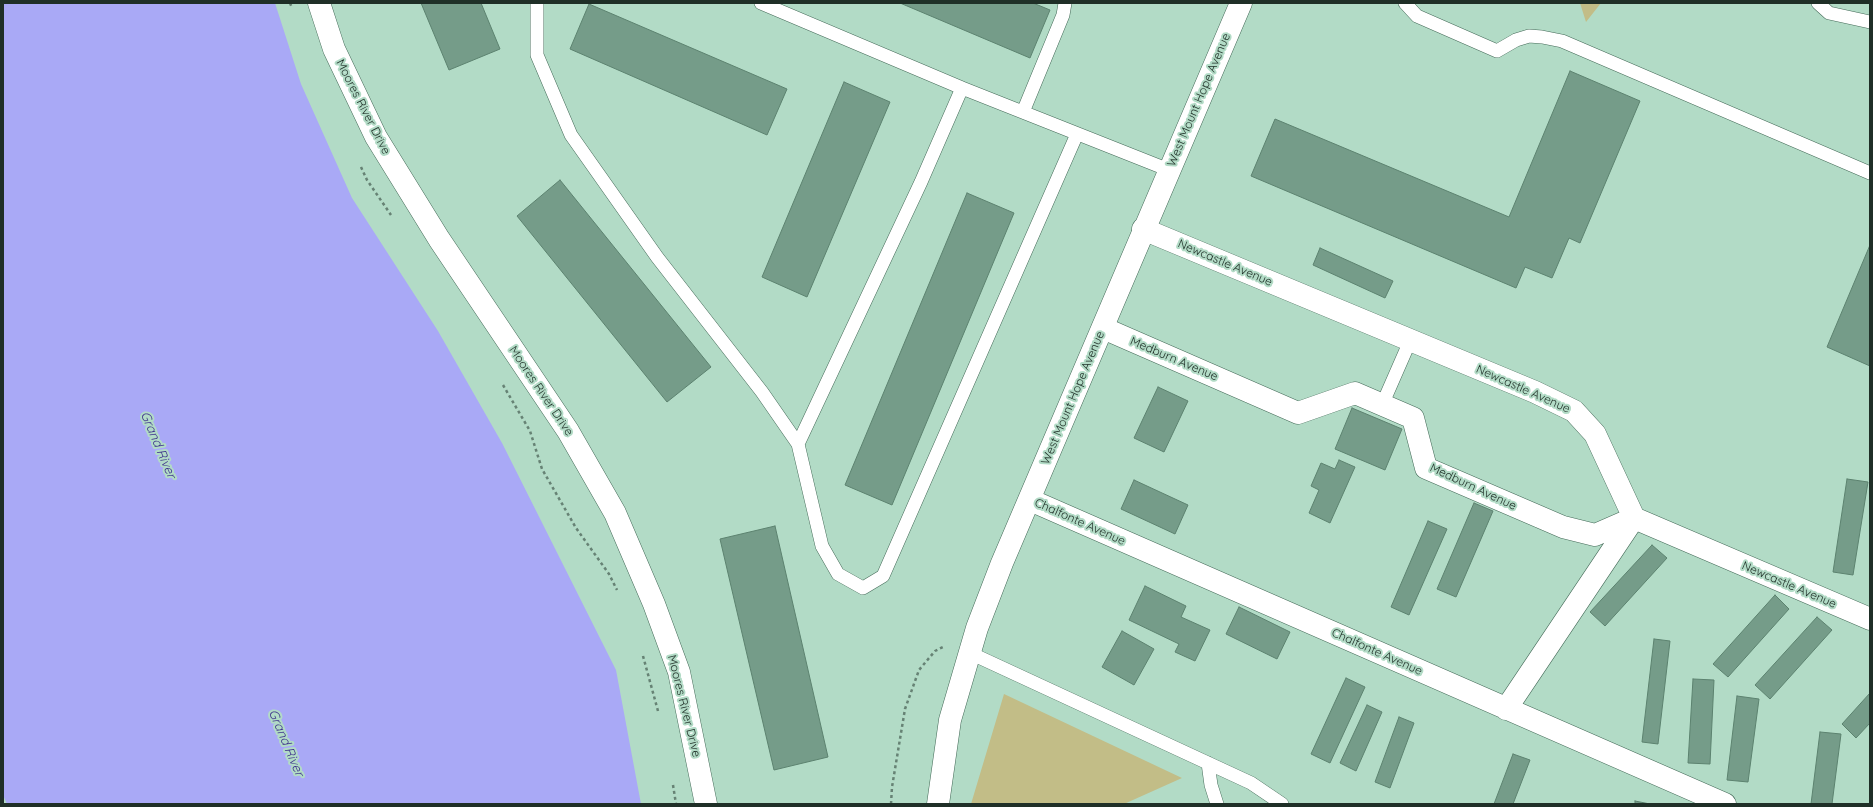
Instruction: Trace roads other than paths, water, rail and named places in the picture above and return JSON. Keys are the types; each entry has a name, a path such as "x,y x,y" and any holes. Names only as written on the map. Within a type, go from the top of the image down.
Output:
{"street":[{"name":"Moores River Drive","path":"319,3 334,50 376,137 440,239 568,431 615,513 654,604 679,672 706,804"},
{"name":"West Mount Hope Avenue","path":"938,804 950,720 977,628 1002,563 1241,3"},
{"name":"Newcastle Avenue","path":"1144,229 1535,392 1574,411 1595,434 1634,518 1870,619"},
{"name":"Medburn Avenue","path":"1103,328 1298,413 1355,393 1413,418 1426,468 1564,527 1595,535 1634,518"},
{"name":"Chalfonte Avenue","path":"1030,500 1725,804"},
{"path":"1506,709 1634,518"}],"lane":[{"path":"536,3 537,55 571,135 657,257 762,392 798,444 822,546 838,574 863,588 883,576 1077,134"},
{"path":"761,3 962,88 1169,170"},
{"path":"1023,112 1063,15 1064,3"},
{"path":"1405,3 1417,16 1497,51 1516,40 1528,36 1562,41 1870,173"},
{"path":"1818,3 1829,13 1870,22"},
{"path":"798,444 921,182 962,88"},
{"path":"1382,405 1410,341"},
{"path":"970,653 1251,783 1282,804"},
{"path":"1208,763 1211,785 1217,804"}],"water":[{"name":"Grand River","path":"3,3 275,3 301,84 352,198 438,331 502,443 616,670 641,804 7,804 3,795"}]}
